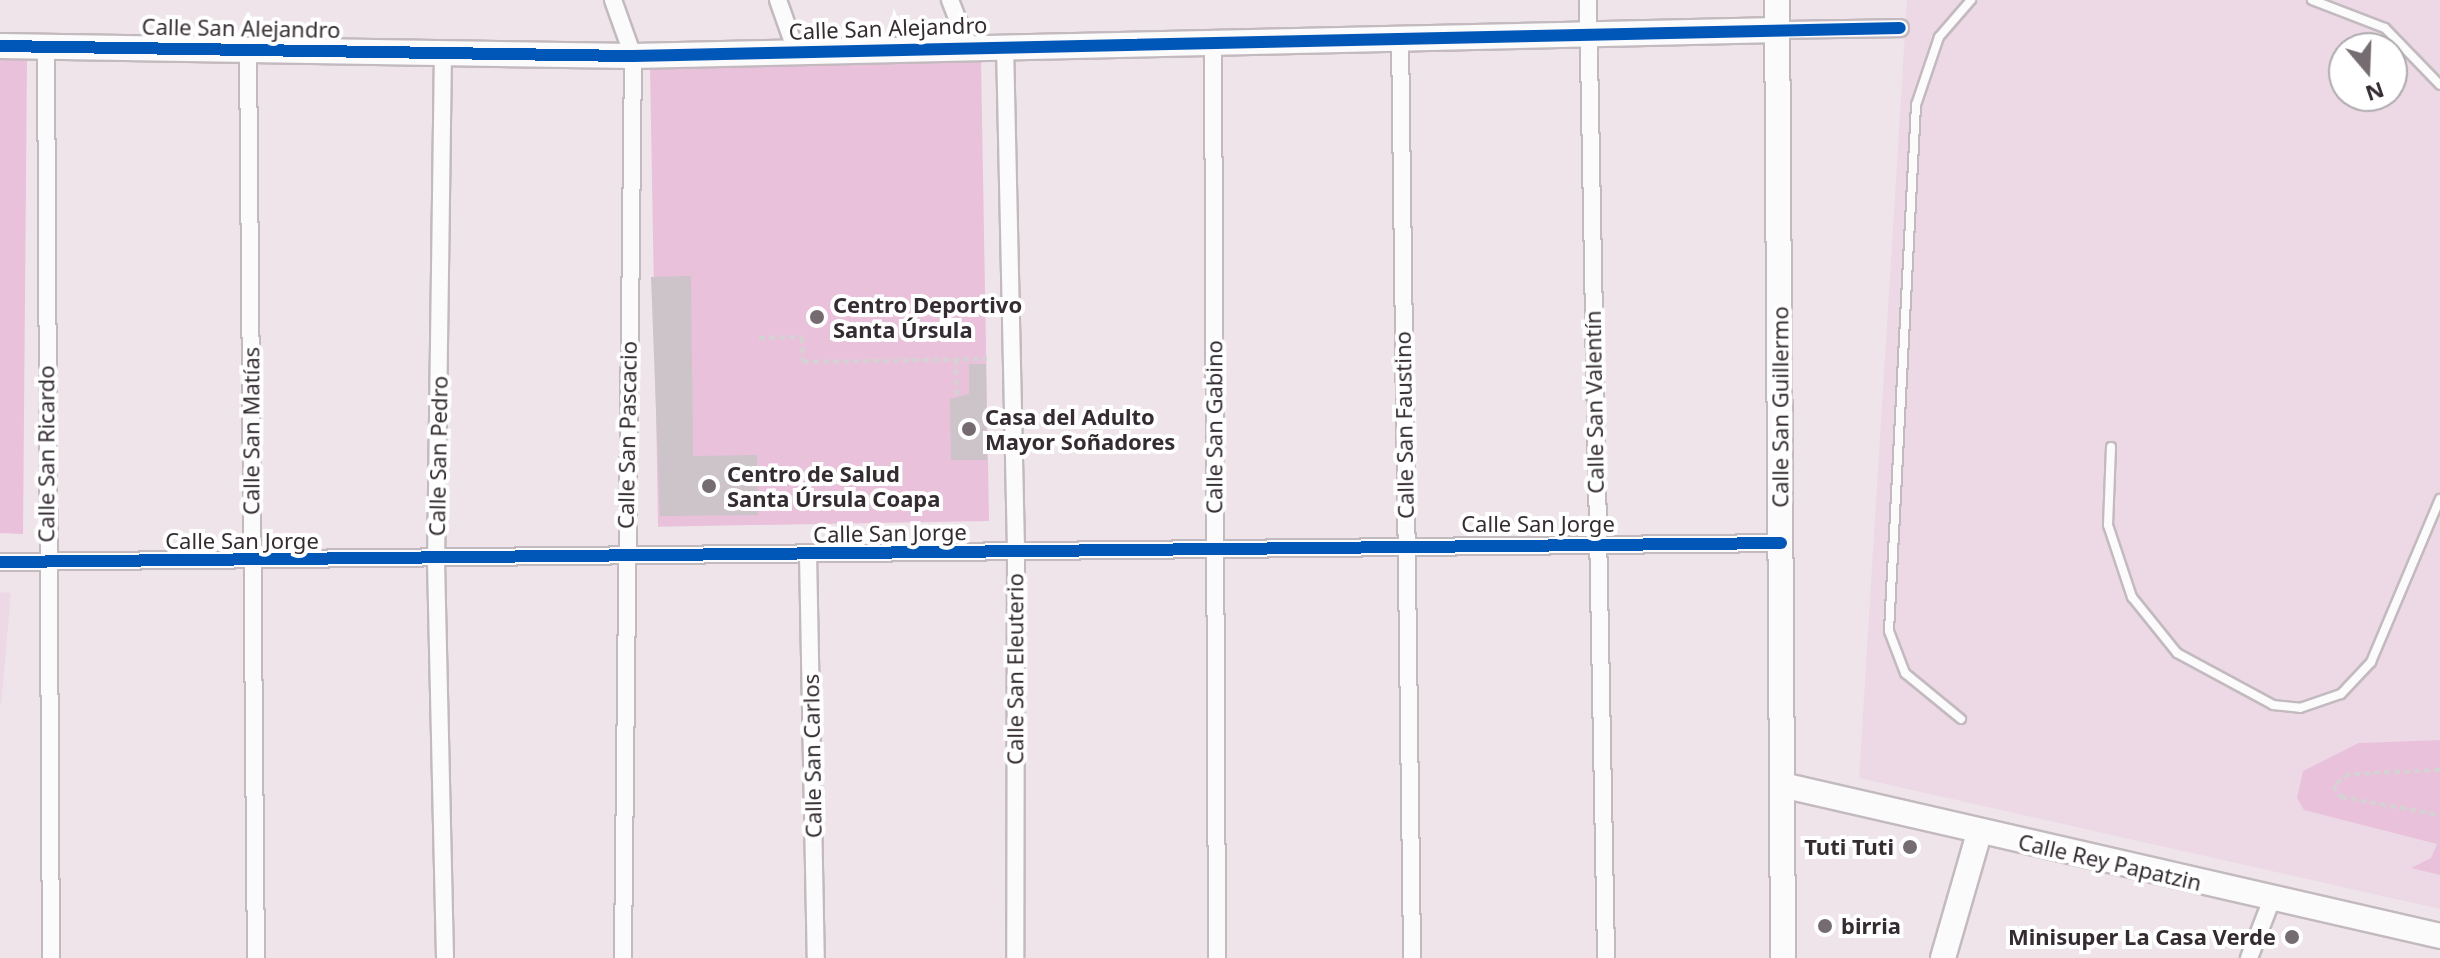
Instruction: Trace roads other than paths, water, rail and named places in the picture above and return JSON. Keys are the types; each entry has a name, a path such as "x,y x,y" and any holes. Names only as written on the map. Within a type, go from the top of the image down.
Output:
{"street":[{"path":"613,0 633,56"},
{"path":"778,0 796,51"},
{"path":"950,0 968,46"},
{"name":"Calle San Valentín","path":"1588,0 1606,958"},
{"name":"Calle San Guillermo","path":"1777,0 1783,958"},
{"path":"1778,30 1900,28"},
{"name":"Calle San Alejandro","path":"0,46 443,50 633,56 1213,40 1400,36 1588,37 1778,30"},
{"name":"Calle San Faustino","path":"1400,36 1412,958"},
{"name":"Calle San Gabino","path":"1213,40 1217,958"},
{"name":"Calle San Eleuterio","path":"1005,45 1016,551 1015,958"},
{"name":"Calle San Ricardo","path":"46,46 46,562 51,958"},
{"name":"Calle San Matías","path":"248,49 256,958"},
{"name":"Calle San Pedro","path":"443,50 436,561 445,958"},
{"name":"Calle San Pascacio","path":"623,958 625,555 633,56"},
{"name":"Calle San Jorge","path":"0,562 436,561 625,555 1405,544 1781,543"},
{"name":"Calle San Carlos","path":"808,554 816,958"},
{"name":"Calle Rey Papatzin","path":"1782,785 1979,833 2440,936"},
{"path":"1943,958 1979,833"},
{"path":"2249,958 2272,899"}],"lane":[{"path":"1961,719 1905,673 1889,631 1916,105 1939,37 1971,0"},
{"path":"2312,0 2385,28 2440,85"},
{"path":"2111,447 2108,525 2132,597 2177,653 2273,705 2300,708 2341,694 2371,662 2440,499"}],"place":[{"name":"Centro Deportivo Santa Úrsula","path":"817,317"},
{"name":"Casa del Adulto Mayor Soñadores","path":"969,429"},
{"name":"Centro de Salud Santa Úrsula Coapa","path":"709,486"},
{"name":"Tuti Tuti","path":"1910,847"},
{"name":"birria","path":"1825,926"},
{"name":"Minisuper La Casa Verde","path":"2292,937"}]}
